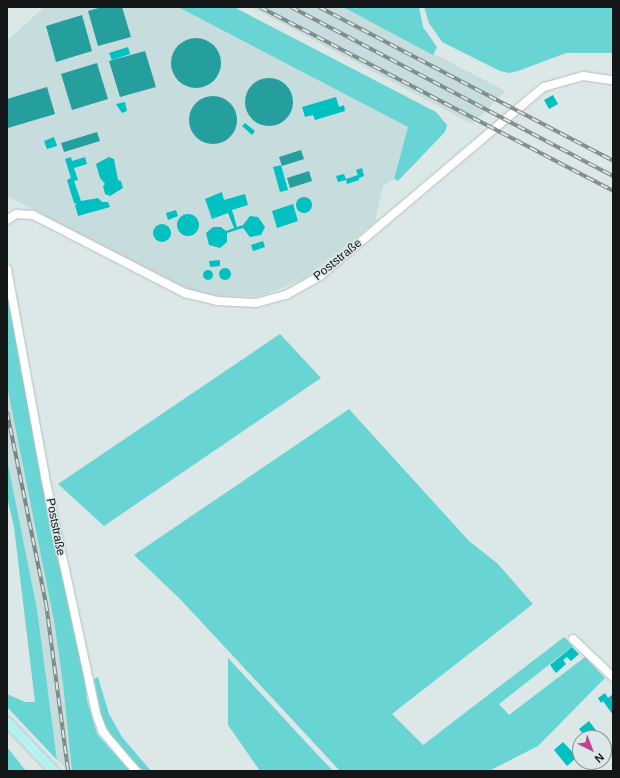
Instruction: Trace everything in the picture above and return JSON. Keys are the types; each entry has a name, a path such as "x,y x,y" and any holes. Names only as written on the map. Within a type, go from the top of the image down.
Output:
{"main road":[{"path":"7,722 54,771"}],"street":[{"name":"Poststraße","path":"7,220 16,214 33,215 185,293 216,301 256,303 286,295 320,276 533,94 556,82 568,78 599,76 613,80"},
{"name":"Poststraße","path":"7,269 48,492 96,713 104,732 136,771"},
{"path":"573,639 613,677"}],"shaded area":[{"path":"44,7 178,7 408,127 394,179 383,186 375,222 304,279 261,296 230,297 203,294 180,286 7,196 7,41"},
{"path":"102,7 122,7 131,37 98,46 88,11"},
{"path":"178,7 234,7 436,112 447,125 445,132 398,181 394,179 408,127"},
{"path":"251,7 343,7 506,91 472,124"},
{"path":"343,7 419,7 423,27 437,47 433,55"},
{"path":"424,7 613,7 613,53 566,53 518,71 509,73 500,71 442,42 429,23"},
{"path":"82,15 92,51 56,62 46,26"},
{"path":"191,38 201,38 214,45 221,58 221,68 214,81 201,88 191,88 182,84 175,77 171,68 171,58 175,49 182,42"},
{"path":"145,51 156,87 120,97 109,61"},
{"path":"97,63 108,99 72,110 61,74"},
{"path":"269,78 278,80 286,85 291,93 293,102 291,111 286,119 278,124 269,126 260,124 252,119 247,111 245,102 247,93 252,85 260,80"},
{"path":"47,87 55,114 8,128 7,99"},
{"path":"213,96 222,98 230,103 235,111 237,120 235,129 230,137 222,142 213,144 204,142 196,137 191,129 189,120 191,111 196,103 204,98"},
{"path":"97,132 100,141 64,152 61,143"},
{"path":"301,150 304,159 282,166 279,157"},
{"path":"309,171 312,181 290,188 287,178"},
{"path":"7,289 50,529 82,656 87,700 97,734 130,771 72,771 63,684 54,621 7,386"},
{"path":"280,334 321,378 104,526 58,484"},
{"path":"7,386 54,621 63,684 72,771 68,771 57,760 37,609 7,459"},
{"path":"349,409 469,541 497,563 533,604 392,714 423,745 564,637 573,646 499,704 509,715 585,657 605,678 538,746 489,771 340,771 181,600 134,555"},
{"path":"7,459 37,609 57,760 7,707 7,694 25,702 35,702 14,527 7,497"},
{"path":"228,658 333,771 260,771 228,725"},
{"path":"98,677 109,714 122,737 151,771 143,771 116,743 102,719 94,679"},
{"path":"7,747 26,771 7,771"}],"building":[{"path":"128,47 130,54 112,60 109,53"},
{"path":"553,95 558,104 549,109 544,100"},
{"path":"336,97 339,107 344,105 345,111 315,120 313,115 305,117 302,107"},
{"path":"125,102 127,111 122,113 116,104"},
{"path":"245,123 255,131 252,135 242,126"},
{"path":"54,137 57,146 47,149 44,141"},
{"path":"71,157 72,161 85,157 87,164 74,168 78,180 74,181 81,201 98,198 102,202 108,202 110,207 78,216 75,205 77,204 74,203 67,180 71,178 65,159"},
{"path":"109,157 114,159 118,180 121,181 123,188 110,196 105,194 103,186 105,184 100,178 96,164"},
{"path":"281,165 288,190 280,192 273,167"},
{"path":"362,168 364,176 359,178 359,180 347,184 346,180 338,182 336,176 344,174 346,179 358,175 356,170"},
{"path":"222,192 224,200 245,194 248,205 232,210 237,227 243,225 250,216 258,217 265,227 261,235 250,237 243,228 227,233 227,242 220,248 209,245 206,233 213,227 221,227 226,231 234,228 228,213 212,219 205,199"},
{"path":"304,197 310,199 312,205 310,211 304,213 298,211 296,205 298,199"},
{"path":"293,204 298,221 277,228 272,211"},
{"path":"176,210 178,216 168,220 166,213"},
{"path":"188,214 196,217 199,225 196,233 188,236 180,233 177,225 180,217"},
{"path":"162,224 168,227 171,233 168,239 162,242 156,239 153,233 156,227"},
{"path":"263,241 265,247 253,251 251,245"},
{"path":"220,260 220,266 210,267 209,261"},
{"path":"223,268 227,268 231,274 227,280 223,280 219,276 219,272"},
{"path":"208,270 213,275 208,280 203,275"},
{"path":"572,647 579,654 571,661 567,657 563,660 566,664 556,673 550,665"},
{"path":"605,693 608,698 613,694 613,715 603,701 601,703 598,698"},
{"path":"589,721 596,730 580,730 579,729"},
{"path":"563,742 572,752 572,762 567,766 554,750"}],"railway":[{"path":"260,7 613,191"},
{"path":"291,7 613,176"},
{"path":"319,7 613,161"},
{"path":"7,412 46,603 68,771"}]}
